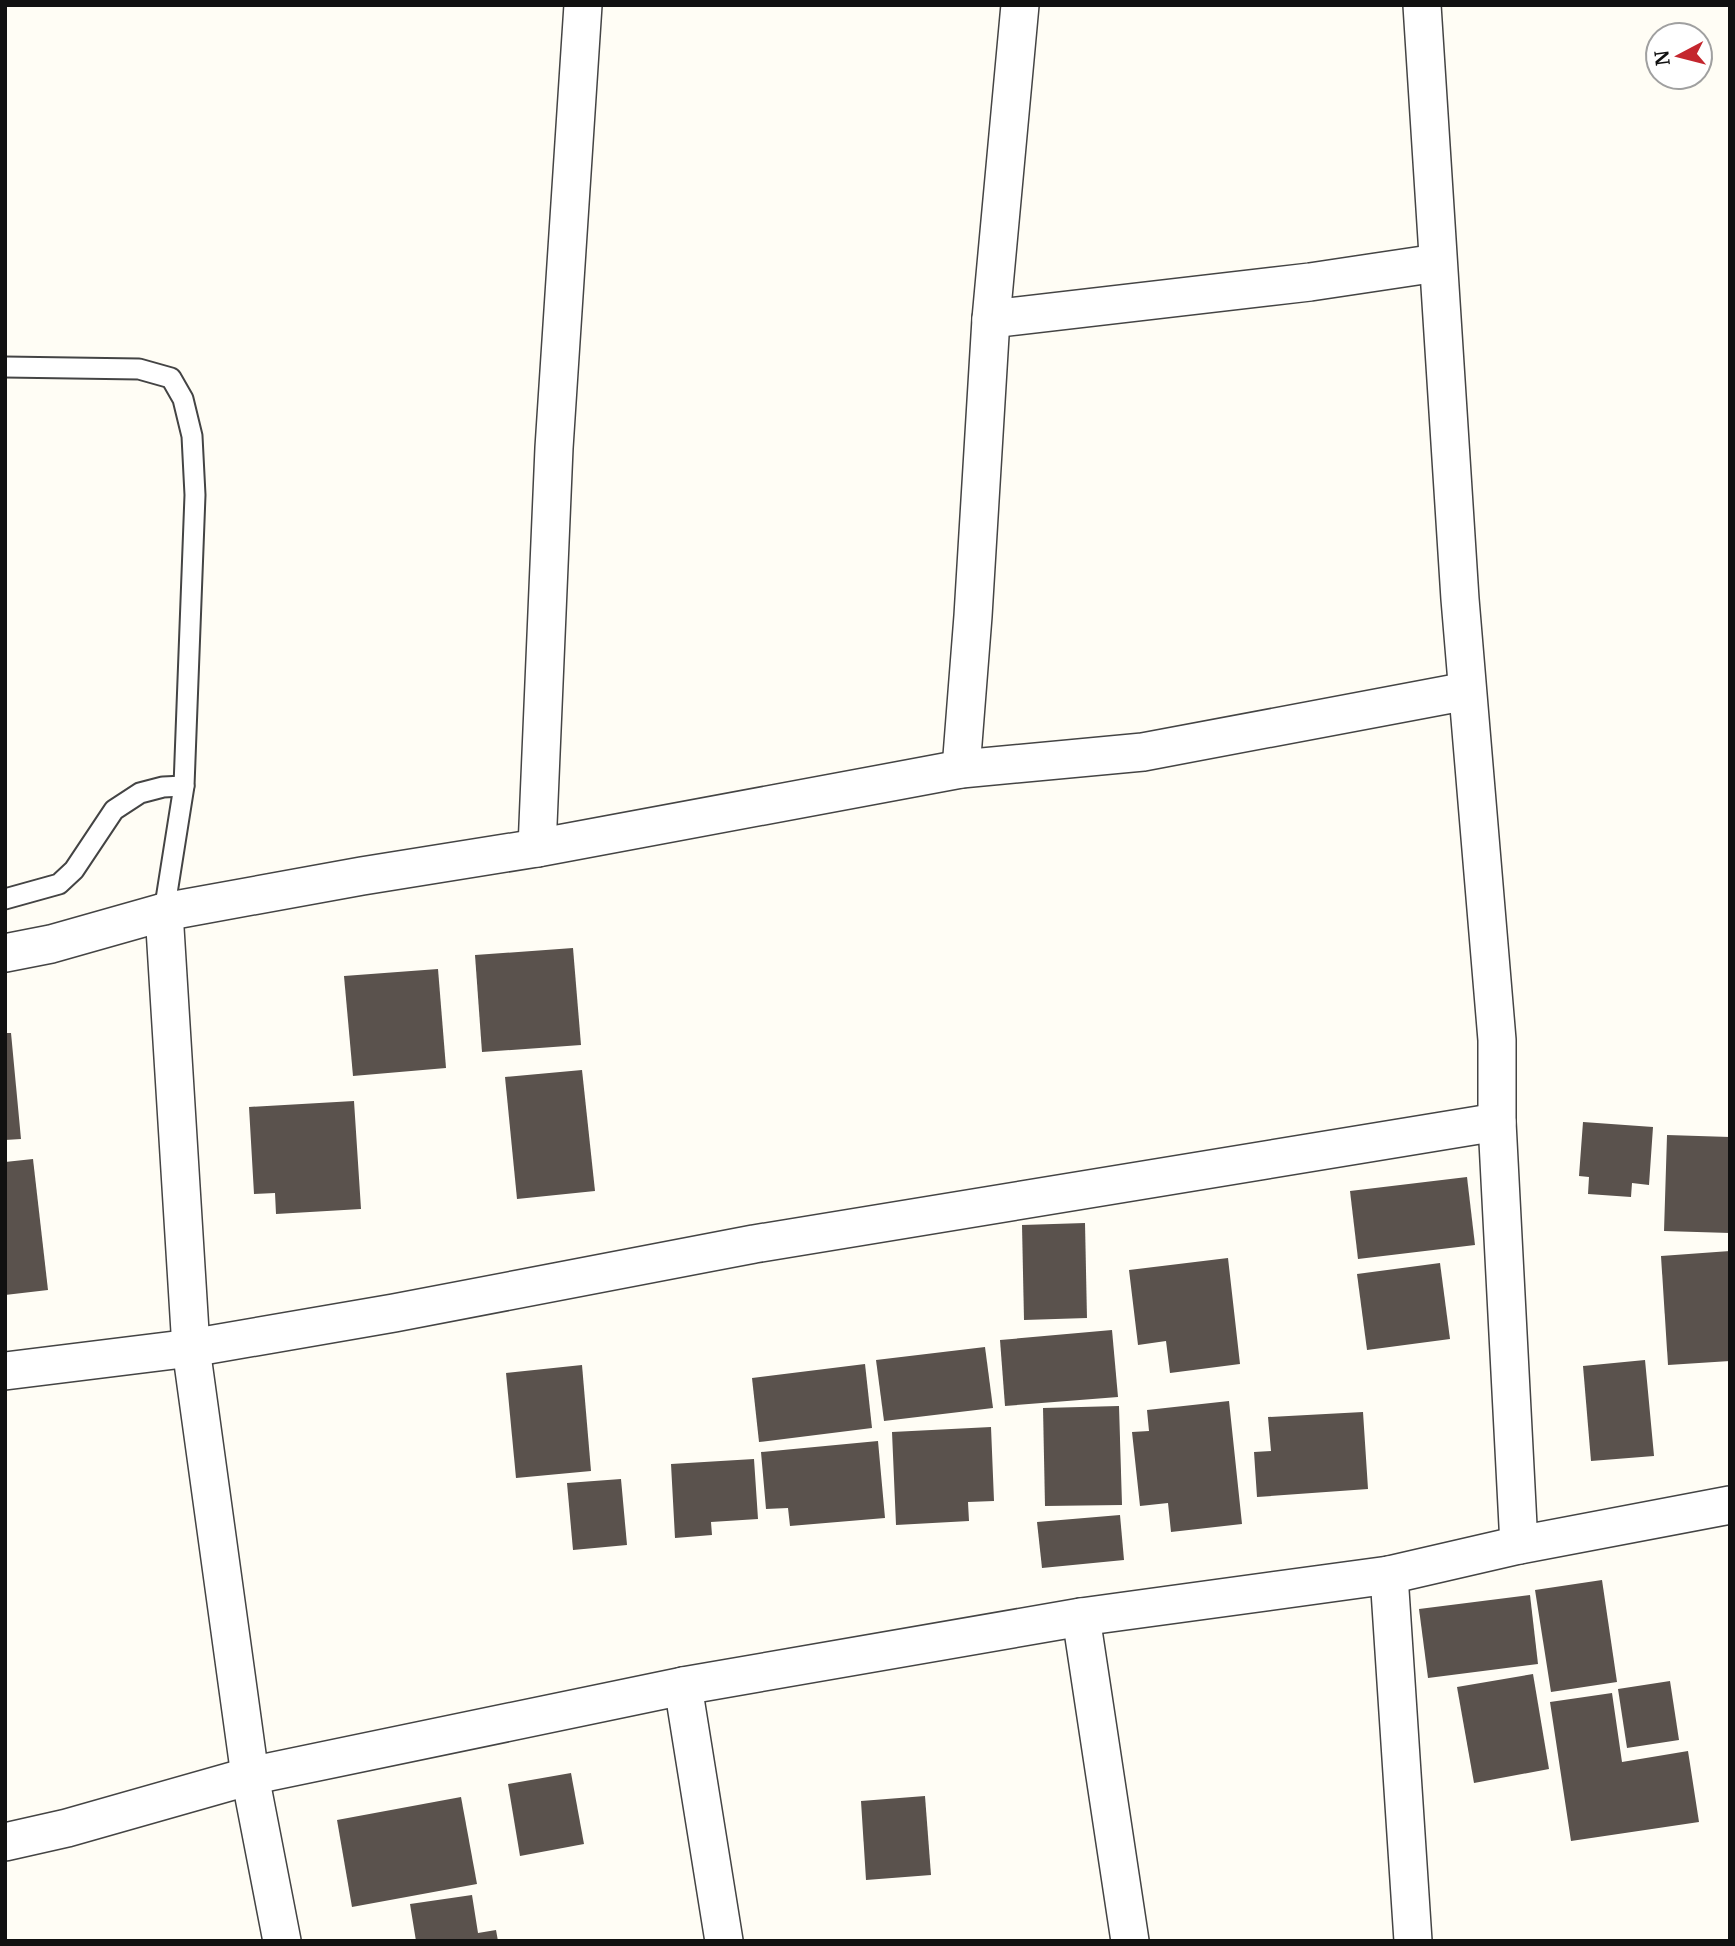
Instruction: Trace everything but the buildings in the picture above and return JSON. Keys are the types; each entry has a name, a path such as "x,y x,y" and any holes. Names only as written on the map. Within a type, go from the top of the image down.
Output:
{"street":[{"path":"537,848 554,448 583,5"},
{"path":"961,769 991,319 1020,5"},
{"path":"1422,5 1467,691 1497,1040 1497,1122 1519,1545"},
{"path":"991,319 1310,282 1437,263"},
{"path":"5,953 51,944 164,912 362,876 537,848 961,769 1143,752 1467,691"},
{"path":"164,912 191,1348 250,1776 282,1941"},
{"path":"5,1371 191,1348 394,1313 754,1244 1497,1122"},
{"path":"5,1842 67,1828 250,1776 683,1686 1081,1617 1389,1575 1519,1545 1730,1505"},
{"path":"1389,1575 1413,1941"},
{"path":"1081,1617 1130,1941"},
{"path":"683,1686 724,1941"}],"lane":[{"path":"5,367 154,371 171,378 183,399 192,436 195,495 184,786 164,912"},
{"path":"5,899 59,884 74,870 114,810 131,798 163,787 184,786"}]}
